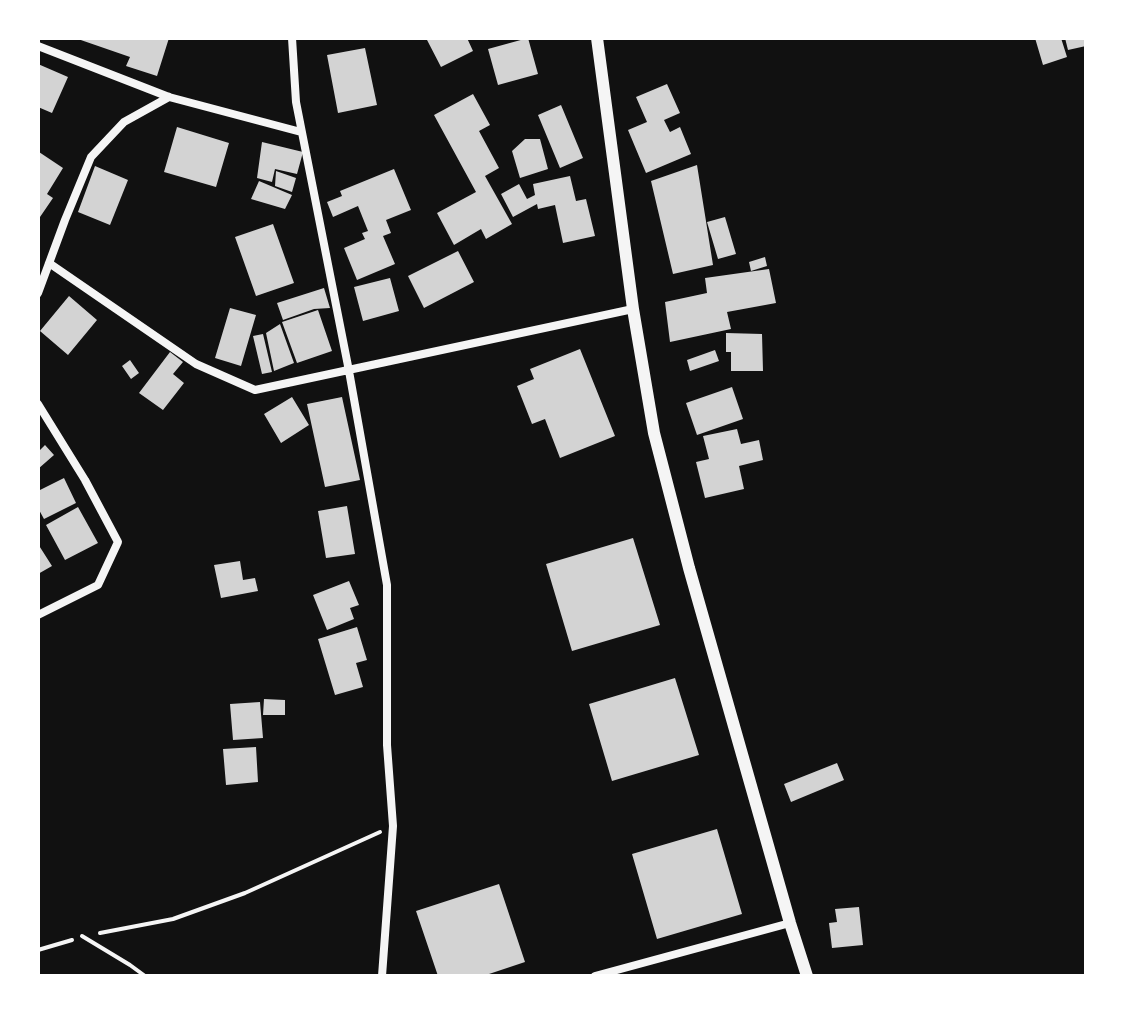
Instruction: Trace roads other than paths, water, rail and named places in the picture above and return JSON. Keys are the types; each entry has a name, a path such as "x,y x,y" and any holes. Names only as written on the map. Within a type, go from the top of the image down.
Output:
{"main road":[{"path":"597,38 633,309 654,433 685,553 807,976"}],"street":[{"path":"292,38 301,132 349,371 387,585 387,745 393,826 382,976"},
{"path":"41,43 169,97 301,132"},
{"path":"38,293 91,157 124,122 169,97"},
{"path":"49,263 196,364 255,390 633,309"},
{"path":"38,404 85,480 118,542 98,585 38,615"},
{"path":"595,976 790,923"}],"lane":[{"path":"82,936 145,976"}]}
